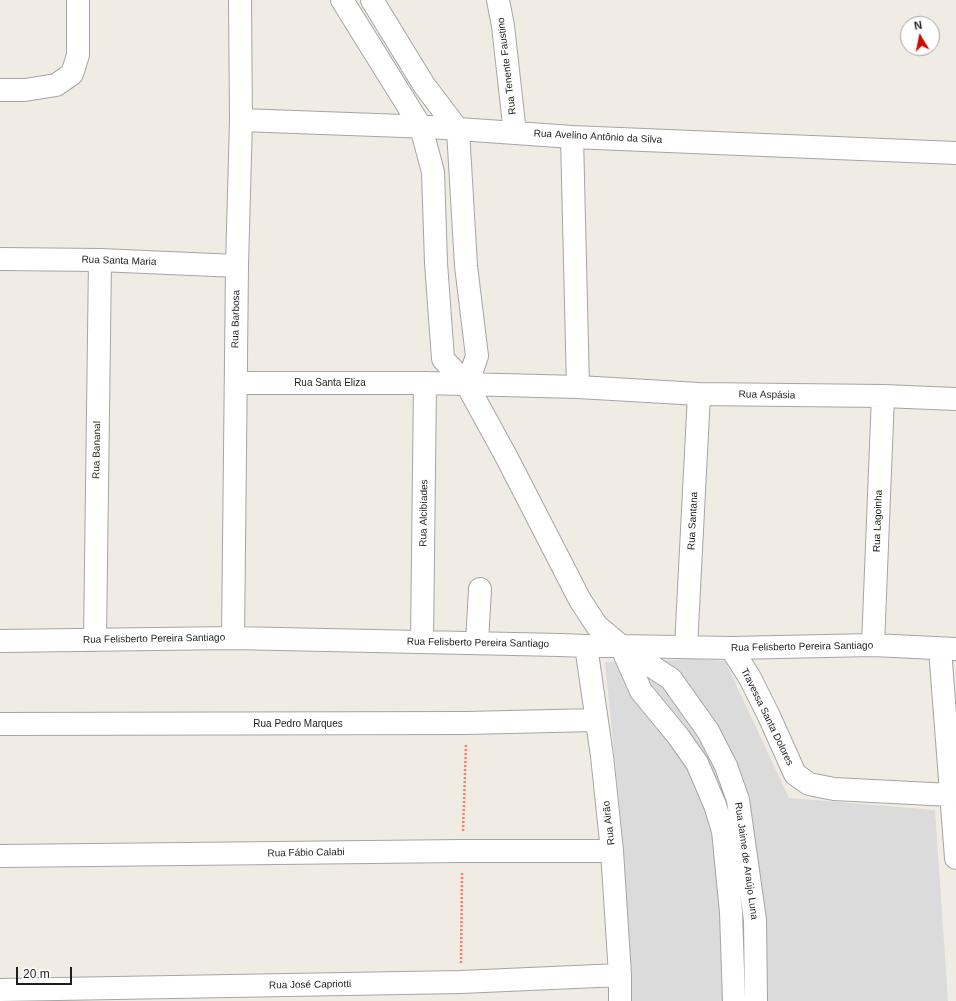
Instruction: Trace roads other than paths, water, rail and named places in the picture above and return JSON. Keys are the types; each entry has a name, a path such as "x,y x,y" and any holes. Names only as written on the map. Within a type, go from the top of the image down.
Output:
{"street":[{"path":"0,90 25,90 56,85 72,74 78,55 78,0"},
{"name":"Rua Barbosa","path":"233,638 237,266 241,120 240,0"},
{"path":"342,0 422,127 433,172 436,263 443,359 467,385 506,456 580,600 597,626 621,646"},
{"path":"372,0 424,85 458,130 466,266 476,356 467,385"},
{"name":"Rua Tenente Faustino","path":"498,0 503,26 515,133"},
{"name":"Rua Avelino Antônio da Silva","path":"241,120 422,127 572,137 956,153"},
{"path":"572,137 578,387"},
{"name":"Rua Santa Maria","path":"0,259 100,260 237,266"},
{"name":"Rua Bananal","path":"95,640 100,260"},
{"name":"Rua Santa Eliza","path":"236,383 425,383 467,385"},
{"name":"Rua Alcibíades","path":"422,642 425,383"},
{"name":"Rua Aspásia","path":"467,385 578,387 699,394 883,396 956,399"},
{"name":"Rua Santana","path":"686,647 699,394"},
{"name":"Rua Lagoinha","path":"873,645 883,396"},
{"path":"477,643 480,589"},
{"name":"Rua Felisberto Pereira Santiago","path":"0,641 233,638 731,648 873,645 948,649"},
{"name":"Rua Airão","path":"586,646 602,756 612,851 620,975 620,1001"},
{"name":"Rua Jaime de Araújo Luna","path":"621,646 641,691 678,736 697,764 715,805 723,831 731,912 734,1001"},
{"name":"Rua Jaime de Araújo Luna","path":"621,646 671,679 708,731 726,766 738,800 755,920 756,1001"},
{"name":"Travessa Santa Dolores","path":"731,648 756,691 795,774 809,784 834,789 951,795"},
{"path":"948,649 949,747 956,858"},
{"name":"Rua Pedro Marques","path":"0,724 466,723 596,720"},
{"name":"Rua Fábio Calabi","path":"0,856 462,851 612,851"},
{"name":"Rua José Capriotti","path":"0,990 461,982 620,975"}]}
